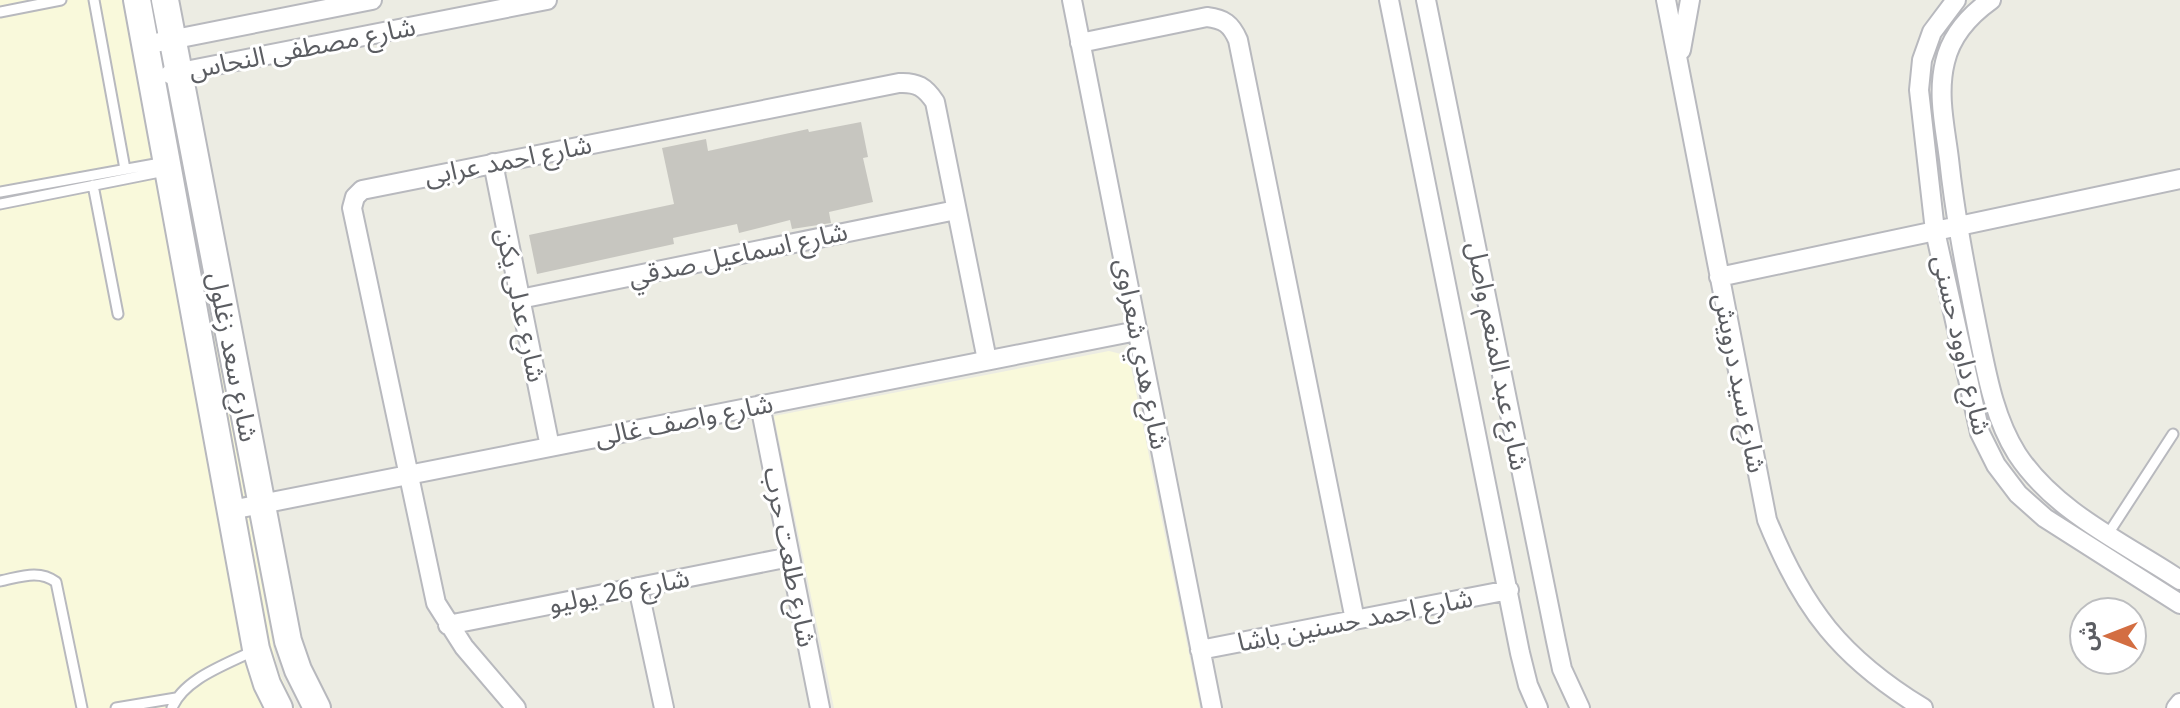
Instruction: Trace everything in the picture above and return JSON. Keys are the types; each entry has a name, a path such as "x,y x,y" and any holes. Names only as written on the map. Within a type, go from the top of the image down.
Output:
{"street":[{"name":"شارع سعد زغلول","path":"137,0 256,649 267,684 279,708"},
{"name":"شارع سعد زغلول","path":"165,0 288,641 317,708"},
{"name":"شارع مصطفى النحاس","path":"145,45 372,0"},
{"name":"شارع مصطفى النحاس","path":"151,78 547,0"},
{"name":"شارع هدي شعراوى","path":"1072,0 1212,708"},
{"name":"شارع عبد المنعم واصل","path":"1389,0 1520,653 1538,708"},
{"name":"شارع عبد المنعم واصل","path":"1426,0 1562,669 1580,708"},
{"name":"شارع سيد درويش","path":"1666,0 1767,520 1785,564 1809,605 1837,642 1887,686 1923,708"},
{"path":"1679,64 1690,0"},
{"name":"شارع داوود حسنى","path":"1956,0 1932,32 1922,60 1919,90 1935,231 1980,433 1996,465 2018,494 2045,518 2180,604"},
{"name":"شارع داوود حسنى","path":"1991,0 1975,11 1957,34 1945,60 1941,88 1956,226 1989,384 2001,423 2017,454 2038,481 2062,504 2180,580"},
{"path":"1080,43 1207,17 1221,19 1233,27 1355,620"},
{"name":"شارع احمد عرابى","path":"516,708 464,647 436,603 352,208 355,197 362,190 914,82 927,89 935,102 987,360"},
{"name":"شارع عدلى يكن","path":"493,163 550,447"},
{"path":"1719,277 2180,179"},
{"name":"شارع اسماعيل صدقي","path":"520,299 956,210"},
{"name":"شارع واصف غالى","path":"231,510 1137,331"},
{"path":"1461,354 1496,348"},
{"name":"شارع طلعت حرب","path":"760,405 820,708"},
{"name":"شارع 26 يوليو","path":"448,625 790,557"},
{"path":"638,587 664,708"},
{"name":"شارع احمد حسنين باشا","path":"1200,650 1509,590"},
{"path":"2176,708 2180,703"}],"lane":[{"path":"0,12 61,0"},
{"path":"94,0 125,169"},
{"path":"0,192 125,169 168,166"},
{"path":"0,204 168,166"},
{"path":"93,185 118,314"},
{"path":"2108,534 2173,434"},
{"path":"0,581 34,574 46,575 56,582 61,593 82,708"},
{"path":"116,708 174,703 185,688 256,649"}],"shaded area":[{"path":"0,0 153,0 277,667 295,708 0,708"},
{"path":"1109,351 1125,355 1130,362 1200,708 834,708 774,416"}],"building":[{"path":"861,122 868,157 863,158 873,202 829,212 831,223 792,229 790,220 739,233 737,224 673,238 674,244 537,274 529,235 674,204 662,148 706,139 708,151 808,129 809,132"}]}
